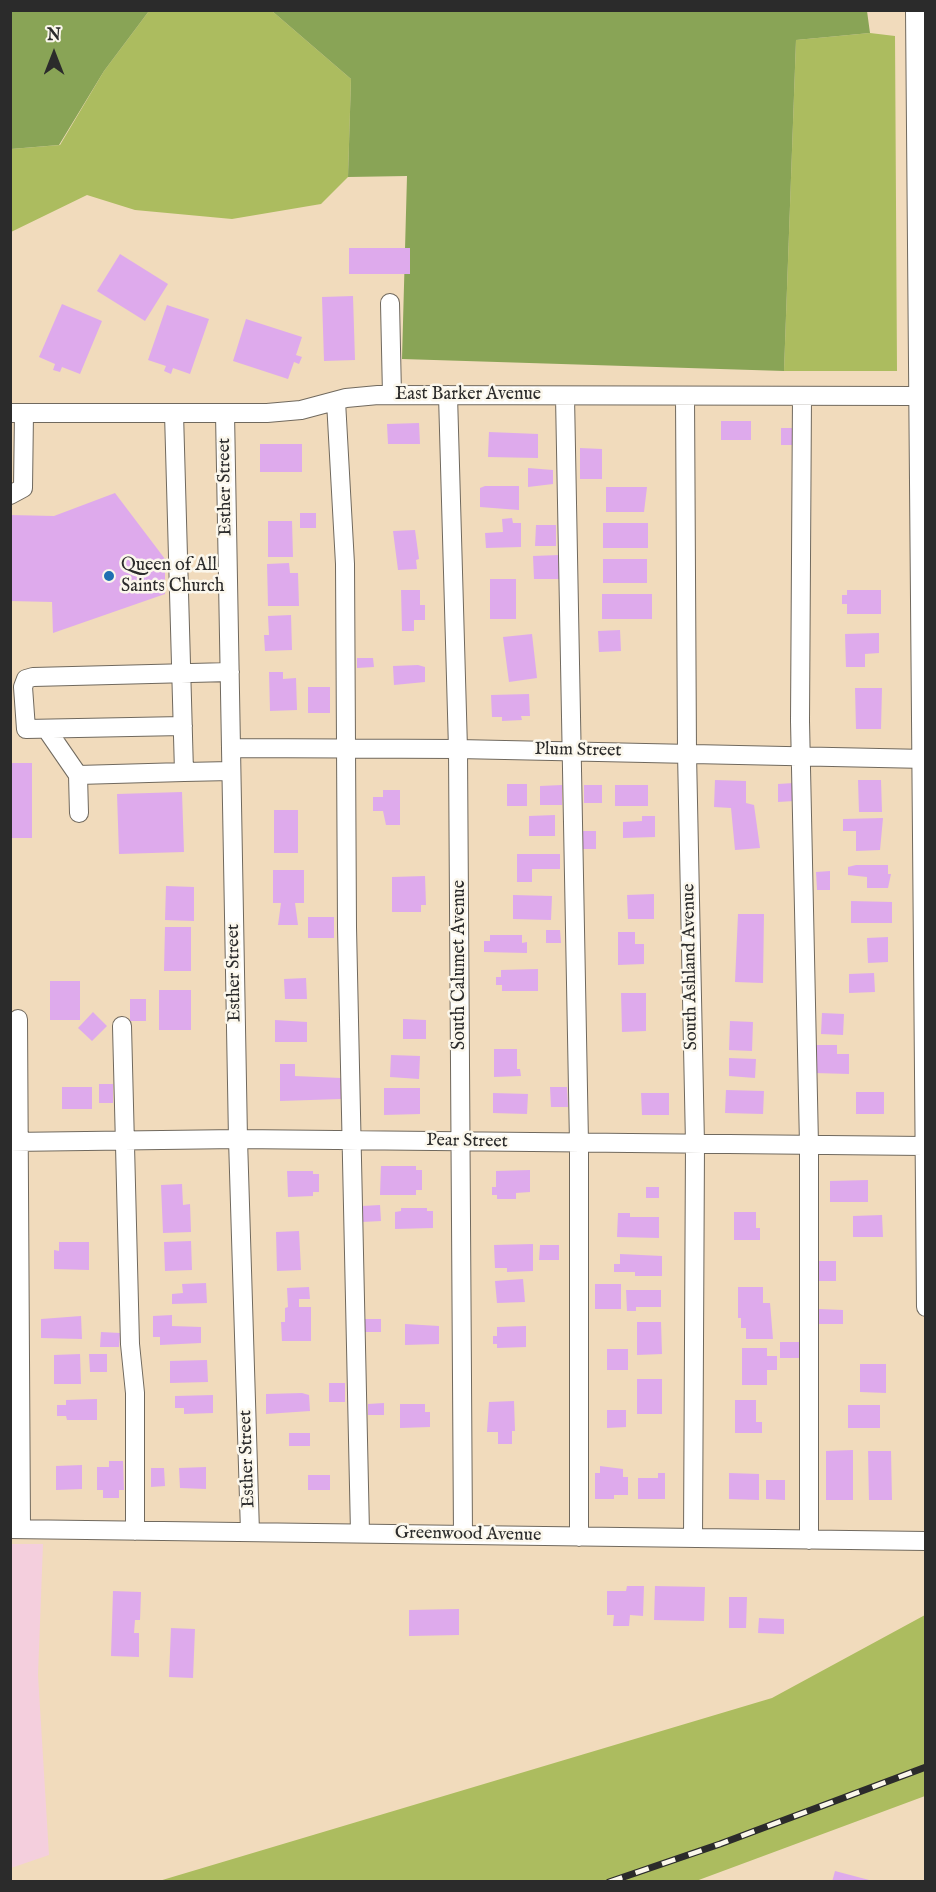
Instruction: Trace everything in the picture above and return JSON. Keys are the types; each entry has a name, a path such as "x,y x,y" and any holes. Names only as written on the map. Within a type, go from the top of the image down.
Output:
{"street":[{"path":"915,10 921,205 926,1307"},
{"path":"390,303 392,395"},
{"name":"East Barker Avenue","path":"17,413 225,413 301,410 336,401 392,395 802,396 922,400"},
{"name":"South Calumet Avenue","path":"447,395 458,749 463,1535"},
{"path":"565,396 579,1143 579,1537"},
{"name":"South Ashland Avenue","path":"685,396 687,753 695,1144 693,1538"},
{"path":"802,396 800,756 809,1145 809,1540"},
{"path":"336,401 345,564 346,927 353,1141 356,1453 360,1533"},
{"path":"10,495 23,488 17,474 17,413"},
{"path":"174,413 175,516 179,527 184,772"},
{"name":"Esther Street","path":"225,413 238,1139 250,1532"},
{"path":"183,726 26,729 23,721 22,687 26,679 230,672"},
{"path":"47,730 78,775 79,813"},
{"name":"Plum Street","path":"231,748 458,749 923,759"},
{"path":"78,775 231,771"},
{"path":"16,1529 14,1142 18,1019"},
{"path":"122,1026 123,1141 130,1344 135,1393 135,1531"},
{"name":"Pear Street","path":"14,1142 238,1139 924,1146"},
{"name":"Greenwood Avenue","path":"16,1529 926,1541"}],"shaded area":[{"path":"10,1544 43,1544 38,1675 49,1855 11,1868"}],"green space":[{"path":"11,10 149,11 104,71 59,145 11,149"},
{"path":"149,11 272,11 351,79 348,177 321,204 232,219 135,210 87,195 11,232 11,149 60,145 104,71"},
{"path":"272,11 867,11 870,33 796,40 784,371 402,359 407,176 348,177 351,79"},
{"path":"870,33 895,36 897,371 784,371 796,40"},
{"path":"925,1615 925,1796 696,1881 159,1881 772,1698"}],"building":[{"path":"349,248 410,248 410,274 349,274"},
{"path":"120,254 168,284 145,321 97,291"},
{"path":"353,296 355,360 324,361 322,297"},
{"path":"62,304 102,321 80,374 62,367 60,372 53,370 55,364 39,357"},
{"path":"167,305 209,319 190,374 173,368 171,374 164,371 166,366 148,360"},
{"path":"246,319 302,337 296,355 302,357 299,364 294,362 288,379 233,361"},
{"path":"721,421 751,421 751,440 721,440"},
{"path":"419,423 420,444 388,444 387,424"},
{"path":"781,428 792,428 792,445 781,445"},
{"path":"489,432 538,434 538,458 488,457"},
{"path":"260,444 302,444 302,472 260,472"},
{"path":"580,448 602,449 602,479 580,479"},
{"path":"528,468 553,470 553,484 528,487"},
{"path":"519,486 519,510 480,507 480,488"},
{"path":"606,487 647,487 644,512 606,512"},
{"name":"Queen of All Saints Church","path":"115,493 165,559 165,594 53,633 52,602 10,601 10,515 54,516"},
{"path":"300,513 316,513 316,528 300,528"},
{"path":"512,518 513,523 521,523 521,547 486,548 485,533 503,532 502,519"},
{"path":"268,521 292,521 293,557 268,557"},
{"path":"603,523 648,523 648,548 603,548"},
{"path":"536,525 556,525 556,546 535,546"},
{"path":"415,530 419,559 416,560 417,569 398,570 393,531"},
{"path":"559,555 560,579 534,579 533,556"},
{"path":"603,559 647,559 647,583 603,583"},
{"path":"289,563 290,573 298,573 299,606 268,606 267,564"},
{"path":"490,579 516,579 516,619 490,619"},
{"path":"401,590 420,590 420,605 425,605 425,620 414,620 414,631 402,631"},
{"path":"847,590 881,590 881,614 847,614 847,604 842,604 842,595 847,595"},
{"path":"602,594 652,594 652,619 602,619"},
{"path":"291,615 292,650 265,651 264,635 269,635 268,616"},
{"path":"620,630 621,651 599,652 598,631"},
{"path":"879,633 879,653 865,654 865,667 846,667 845,634"},
{"path":"532,634 537,678 509,682 503,637"},
{"path":"357,658 373,658 374,667 357,668"},
{"path":"393,666 425,667 425,682 394,685"},
{"path":"269,672 283,672 283,679 296,678 297,710 270,711"},
{"path":"308,687 330,687 330,713 308,713"},
{"path":"855,688 882,688 881,729 856,729"},
{"path":"529,694 530,716 521,716 522,720 502,721 502,717 492,717 491,695"},
{"path":"10,763 32,763 32,838 10,838"},
{"path":"715,780 746,781 746,803 754,805 760,848 735,850 731,808 714,807"},
{"path":"858,780 881,780 882,812 859,812"},
{"path":"794,783 794,801 778,802 778,784"},
{"path":"507,784 527,784 527,806 507,806"},
{"path":"562,785 562,805 540,805 540,786"},
{"path":"584,785 602,785 602,803 584,803"},
{"path":"615,785 648,785 648,806 615,806"},
{"path":"383,790 400,790 400,825 386,825 383,811 373,811 373,797 383,797"},
{"path":"182,792 184,852 119,854 117,794"},
{"path":"274,810 298,810 298,853 274,853"},
{"path":"555,815 555,836 529,836 529,816"},
{"path":"642,816 655,816 655,837 623,838 623,822 642,821"},
{"path":"883,818 880,850 856,851 856,831 843,831 843,819"},
{"path":"581,831 596,831 596,849 581,849"},
{"path":"517,854 560,854 560,869 532,869 532,882 517,882"},
{"path":"888,865 888,874 891,874 888,888 867,888 867,877 848,875 848,867"},
{"path":"273,870 304,870 304,903 295,903 298,925 278,925 281,903 273,903"},
{"path":"830,871 830,890 817,890 816,872"},
{"path":"425,876 426,905 421,905 421,912 392,912 392,877"},
{"path":"166,886 194,887 194,921 165,920"},
{"path":"654,894 654,919 628,919 627,895"},
{"path":"513,895 552,896 551,920 513,919"},
{"path":"851,901 892,902 892,923 851,923"},
{"path":"738,914 764,914 763,983 735,982"},
{"path":"308,917 334,917 334,938 308,938"},
{"path":"165,927 191,927 191,971 164,971"},
{"path":"546,930 560,930 561,943 546,943"},
{"path":"618,932 635,932 635,944 644,944 644,964 618,965"},
{"path":"490,935 522,935 522,943 527,942 527,953 484,952 484,941 490,941"},
{"path":"888,937 888,962 868,963 867,938"},
{"path":"538,969 538,991 502,991 502,985 496,985 496,977 501,977 501,970"},
{"path":"874,973 875,992 849,993 849,974"},
{"path":"306,978 307,999 285,999 284,979"},
{"path":"50,981 80,981 80,1020 50,1020"},
{"path":"159,990 191,990 191,1030 159,1030"},
{"path":"621,993 646,993 646,1031 622,1032"},
{"path":"130,999 146,999 146,1021 130,1021"},
{"path":"93,1012 107,1026 92,1041 78,1028"},
{"path":"822,1013 844,1014 843,1035 821,1034"},
{"path":"403,1019 426,1020 426,1039 403,1039"},
{"path":"275,1020 307,1022 307,1042 275,1042"},
{"path":"730,1021 753,1022 752,1051 729,1050"},
{"path":"816,1045 837,1045 837,1054 849,1054 849,1074 815,1073"},
{"path":"494,1049 517,1049 517,1069 520,1069 521,1076 494,1077"},
{"path":"391,1055 420,1056 419,1079 390,1077"},
{"path":"729,1058 756,1059 755,1078 729,1076"},
{"path":"280,1064 295,1064 295,1076 341,1078 341,1099 280,1101"},
{"path":"99,1084 113,1084 113,1103 99,1103"},
{"path":"62,1087 92,1087 92,1109 62,1109"},
{"path":"550,1087 567,1087 568,1107 551,1107"},
{"path":"384,1088 420,1088 420,1114 384,1115"},
{"path":"726,1090 764,1091 763,1114 725,1113"},
{"path":"856,1092 884,1092 884,1114 856,1114"},
{"path":"493,1093 528,1094 527,1114 493,1113"},
{"path":"641,1093 669,1093 669,1115 642,1115"},
{"path":"381,1166 416,1166 416,1170 422,1170 422,1190 416,1190 416,1195 380,1195"},
{"path":"530,1170 530,1192 516,1193 516,1199 497,1199 497,1195 492,1195 492,1187 496,1187 496,1171"},
{"path":"287,1171 313,1171 313,1174 319,1174 319,1192 313,1192 313,1196 288,1197"},
{"path":"868,1180 868,1202 830,1202 830,1181"},
{"path":"182,1184 183,1205 190,1204 191,1232 163,1233 161,1185"},
{"path":"646,1187 659,1187 659,1198 646,1198"},
{"path":"380,1205 381,1221 362,1222 362,1206"},
{"path":"401,1208 427,1208 427,1211 433,1211 433,1228 395,1229 395,1212 401,1211"},
{"path":"734,1212 756,1212 756,1228 760,1228 760,1240 734,1240"},
{"path":"618,1213 630,1213 630,1217 659,1217 659,1238 617,1237"},
{"path":"882,1215 883,1237 853,1237 853,1216"},
{"path":"299,1231 301,1270 277,1271 276,1232"},
{"path":"191,1241 192,1270 165,1271 164,1242"},
{"path":"59,1242 89,1242 89,1270 54,1269 54,1250 59,1251"},
{"path":"533,1244 533,1271 507,1272 507,1268 495,1268 494,1245"},
{"path":"540,1245 559,1245 559,1260 539,1260"},
{"path":"620,1254 662,1256 662,1276 635,1276 635,1272 614,1272 614,1264 620,1264"},
{"path":"816,1261 836,1261 836,1281 817,1281"},
{"path":"523,1279 525,1302 497,1303 495,1281"},
{"path":"206,1283 207,1303 172,1304 172,1294 183,1293 182,1284"},
{"path":"595,1284 621,1284 621,1309 595,1309"},
{"path":"309,1287 310,1299 299,1299 299,1307 311,1307 311,1341 282,1341 281,1322 285,1322 285,1308 288,1307 287,1288"},
{"path":"738,1287 763,1287 763,1303 770,1303 773,1339 746,1339 746,1328 741,1328 741,1318 738,1318"},
{"path":"626,1290 661,1290 661,1307 636,1307 636,1311 627,1311"},
{"path":"819,1309 843,1310 843,1324 819,1324"},
{"path":"172,1315 172,1326 201,1327 201,1343 160,1345 160,1337 153,1337 153,1316"},
{"path":"81,1316 82,1339 41,1338 41,1319"},
{"path":"363,1319 381,1319 381,1332 363,1332"},
{"path":"637,1322 661,1322 662,1354 637,1355"},
{"path":"405,1324 439,1326 439,1344 405,1345"},
{"path":"526,1326 526,1347 497,1348 497,1344 493,1344 493,1336 497,1336 497,1327"},
{"path":"101,1332 120,1333 119,1347 100,1347"},
{"path":"780,1342 799,1342 799,1358 780,1358"},
{"path":"742,1348 767,1348 767,1356 777,1356 777,1370 767,1370 767,1385 742,1385"},
{"path":"607,1349 628,1349 628,1370 607,1370"},
{"path":"80,1354 81,1384 54,1384 54,1355"},
{"path":"89,1354 107,1354 107,1372 90,1372"},
{"path":"207,1360 208,1382 170,1383 170,1361"},
{"path":"860,1364 886,1364 886,1393 860,1392"},
{"path":"637,1379 662,1379 662,1414 637,1414"},
{"path":"329,1383 345,1383 345,1402 329,1402"},
{"path":"302,1393 309,1395 310,1411 266,1414 266,1394"},
{"path":"213,1395 213,1413 184,1414 184,1408 175,1408 175,1396"},
{"path":"97,1399 97,1420 67,1420 66,1416 57,1416 57,1405 66,1405 66,1400"},
{"path":"735,1400 756,1400 756,1422 762,1422 762,1433 735,1433"},
{"path":"514,1401 515,1431 512,1431 512,1444 498,1444 498,1432 487,1432 489,1402"},
{"path":"384,1403 384,1415 368,1415 368,1404"},
{"path":"400,1404 425,1404 425,1412 430,1412 430,1427 400,1428"},
{"path":"848,1405 880,1405 880,1428 848,1428"},
{"path":"607,1410 626,1410 626,1427 607,1428"},
{"path":"289,1433 310,1433 310,1446 289,1446"},
{"path":"853,1450 853,1500 826,1500 826,1451"},
{"path":"868,1451 891,1451 892,1500 869,1500"},
{"path":"109,1461 123,1461 124,1490 119,1490 119,1498 103,1498 103,1490 97,1490 97,1467 109,1467"},
{"path":"82,1465 82,1489 56,1490 56,1466"},
{"path":"600,1466 623,1469 623,1477 628,1477 628,1495 614,1495 614,1499 595,1499 595,1473 600,1473"},
{"path":"206,1467 206,1489 180,1488 179,1468"},
{"path":"151,1468 164,1468 165,1486 151,1487"},
{"path":"658,1473 665,1473 665,1499 638,1499 638,1478 658,1478"},
{"path":"729,1473 759,1474 759,1500 729,1499"},
{"path":"308,1475 330,1475 330,1490 308,1490"},
{"path":"766,1480 785,1480 785,1500 766,1499"},
{"path":"627,1586 644,1586 643,1616 630,1615 629,1626 613,1626 614,1615 607,1615 607,1591 626,1591"},
{"path":"655,1586 705,1587 704,1621 654,1620"},
{"path":"113,1591 141,1592 140,1620 135,1620 134,1633 139,1633 139,1657 111,1656"},
{"path":"729,1597 747,1597 746,1628 729,1628"},
{"path":"459,1609 459,1635 409,1636 409,1610"},
{"path":"759,1618 784,1619 784,1634 758,1633"},
{"path":"171,1628 195,1629 193,1678 169,1677"},
{"path":"835,1871 873,1881 873,1882 832,1882"}],"railway":[{"path":"609,1882 720,1844 926,1767"}],"place":[{"name":"Queen of All Saints Church","path":"109,576"}]}
